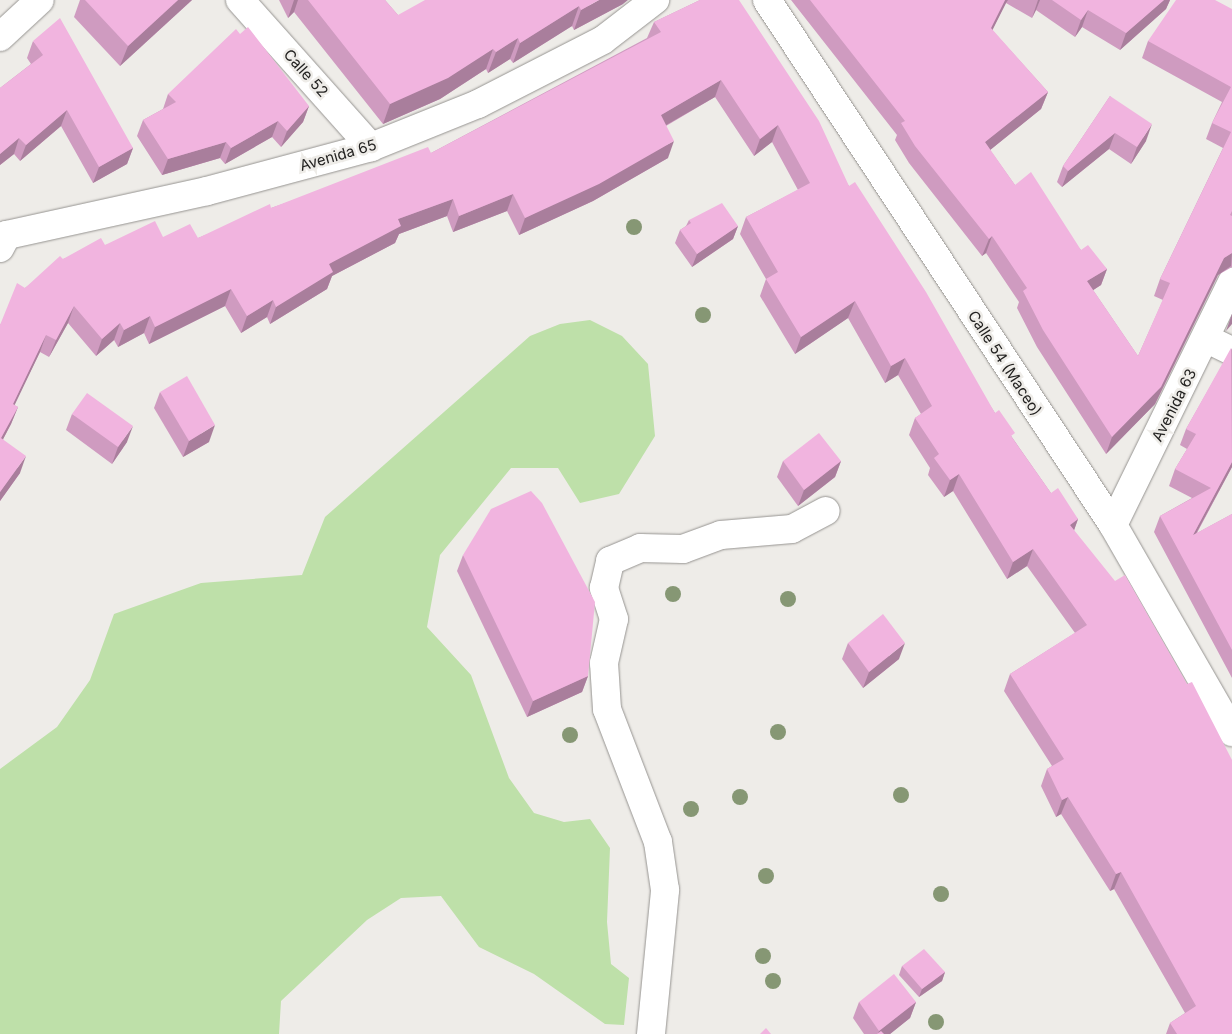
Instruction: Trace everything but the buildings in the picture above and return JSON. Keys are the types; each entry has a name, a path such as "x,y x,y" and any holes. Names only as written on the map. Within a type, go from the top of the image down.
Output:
{"street":[{"path":"0,37 40,0"},
{"name":"Calle 52","path":"240,0 371,147"},
{"name":"Avenida 65","path":"2,237 207,191 371,147 478,104 603,40 655,0"},
{"name":"Calle 54 (Maceo)","path":"767,0 1113,525 1232,732"},
{"name":"Avenida 63","path":"1113,525 1207,339 1232,282"},
{"path":"1207,339 1232,351"},
{"path":"651,1034 665,890 658,842 607,709 604,662 614,619 604,588 610,561 640,548 683,549 721,535 792,529 826,511"}],"green space":[{"path":"590,320 622,336 648,364 655,436 619,494 580,503 558,468 511,468 440,555 427,627 471,675 509,778 534,813 564,822 590,819 610,848 607,922 611,964 629,978 624,1025 605,1024 534,974 479,947 441,896 401,898 367,920 281,1001 279,1034 0,1034 0,769 57,727 90,680 114,614 201,583 302,575 325,517 530,336 560,324"}]}
